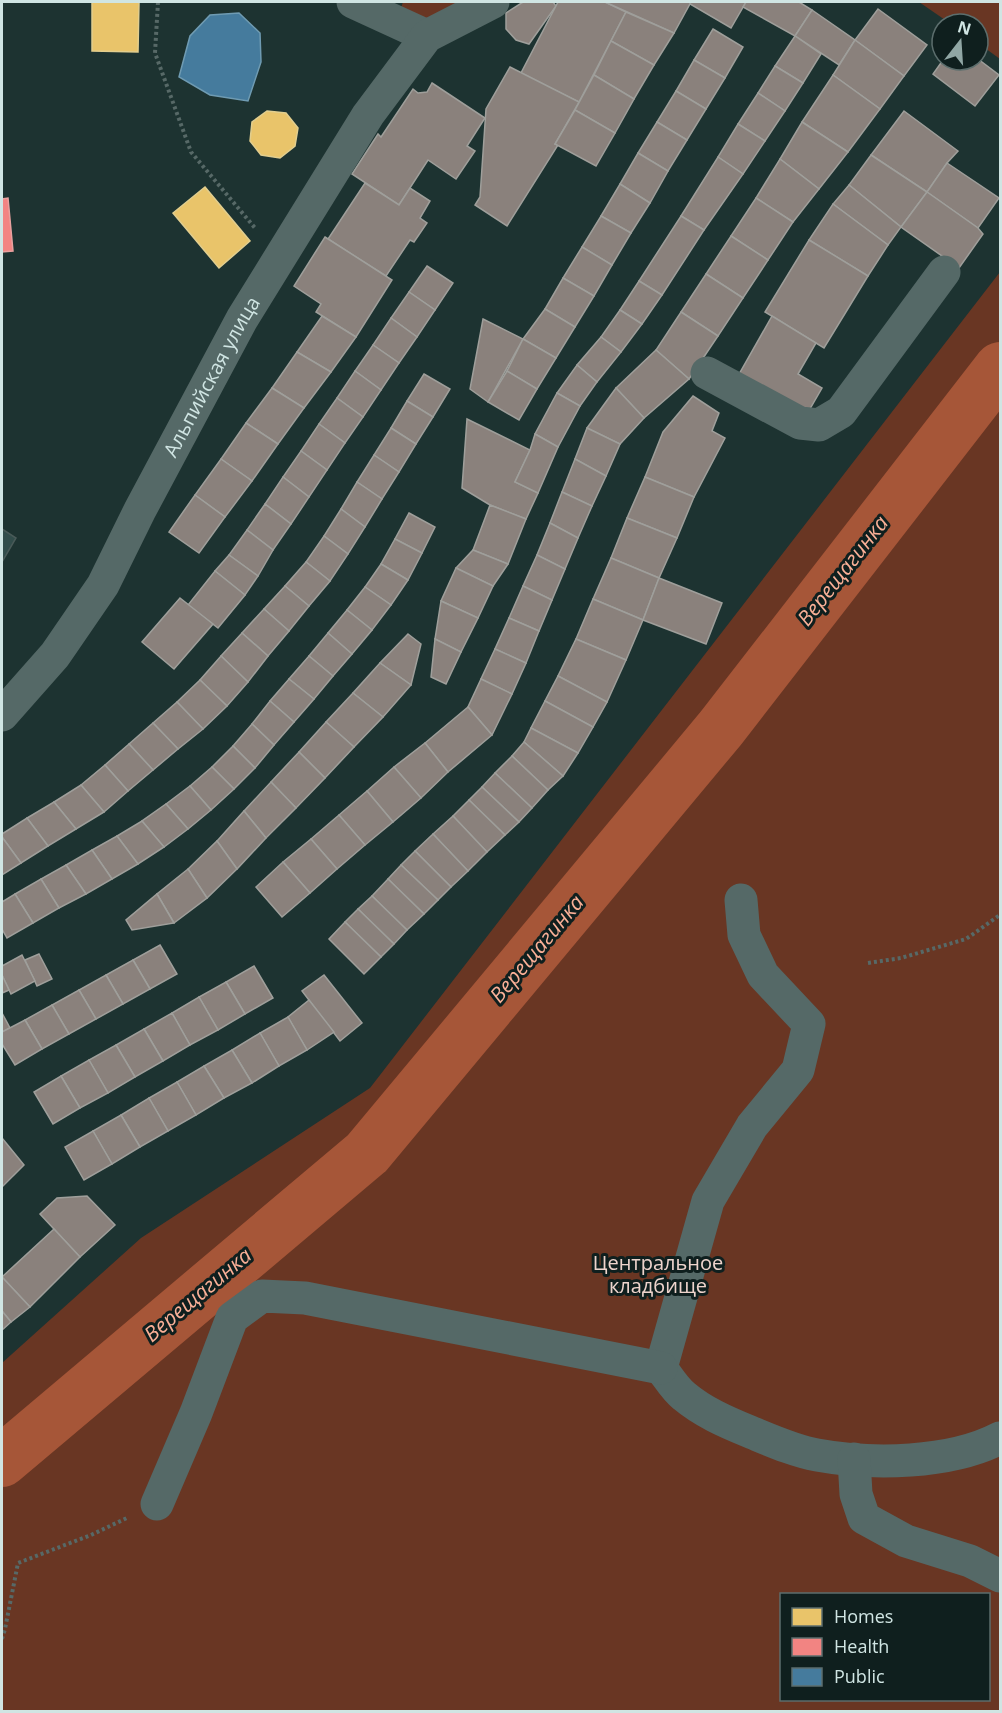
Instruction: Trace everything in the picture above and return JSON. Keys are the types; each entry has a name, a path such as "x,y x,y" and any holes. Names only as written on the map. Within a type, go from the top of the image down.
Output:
{"street":[{"path":"353,2 427,36 494,2"},
{"name":"Альпийская улица","path":"2,716 55,655 103,585 140,510 242,319 368,115 427,36"},
{"path":"707,373 800,423 819,425 841,412 944,272"},
{"path":"661,1368 708,1201 752,1126 798,1070 809,1024 764,975 744,935 741,900"},
{"path":"157,1504 196,1413 232,1318 262,1296 305,1298 661,1368 684,1396 719,1419 815,1455 854,1460 919,1461 987,1445 1000,1438"},
{"path":"854,1460 856,1494 864,1518 906,1541 970,1561 1000,1576"}],"path":[{"path":"159,2 155,53 191,152 255,228"},
{"path":"868,963 901,958 966,939 1000,915"},
{"path":"2,1639 18,1563 91,1535 157,1504"}],"green space":[{"path":"403,2 470,2 391,36"},
{"path":"919,2 1000,2 1000,59 990,52 990,12 934,12"},
{"name":"Центральное кладбище","path":"1000,272 1000,1711 2,1711 2,1363 141,1238 370,1088"}],"building: Homes":[{"path":"92,2 139,2 138,52 92,51"},
{"path":"267,111 286,113 298,128 295,146 280,158 261,155 250,141 252,122"},
{"path":"205,187 250,241 219,268 173,213"}],"building: Health":[{"path":"8,198 13,251 2,252 2,199"}],"building: Public":[{"path":"239,13 260,33 261,62 248,101 210,95 179,77 190,36 210,15"}],"building: Industry":[{"path":"523,2 553,2 556,6 529,44 516,40 506,29 506,13"},
{"path":"558,2 605,2 626,12 579,102 521,73"},
{"path":"605,2 691,2 674,33"},
{"path":"691,2 746,2 731,28 690,4"},
{"path":"746,2 799,2 812,10 795,36 743,7"},
{"path":"878,9 927,45 904,76 855,40"},
{"path":"812,10 855,40 839,65 795,36"},
{"path":"626,12 674,33 654,65 611,41"},
{"path":"713,29 743,47 725,78 694,60"},
{"path":"795,36 821,54 803,83 775,66"},
{"path":"855,40 904,76 880,109 833,75"},
{"path":"611,41 654,65 634,99 594,75"},
{"path":"694,60 725,78 706,109 676,91"},
{"path":"775,66 803,83 785,111 758,93"},
{"path":"510,67 579,102 555,144 558,145 507,226 475,205 480,197 486,109"},
{"path":"990,68 999,75 975,106 933,74 934,72 990,72"},
{"path":"594,75 634,99 615,133 575,110"},
{"path":"833,75 880,109 848,152 802,122"},
{"path":"432,83 485,118 467,146 475,151 456,179 428,160 399,205 352,174 378,134 381,137 413,89 418,93 427,92"},
{"path":"676,91 706,109 687,140 657,122"},
{"path":"758,93 785,111 765,141 738,124"},
{"path":"575,110 615,133 596,166 555,144"},
{"path":"904,111 958,151 927,192 871,155"},
{"path":"657,122 687,140 668,171 638,153"},
{"path":"802,122 848,152 819,189 780,159"},
{"path":"738,124 765,141 743,174 718,157"},
{"path":"638,153 668,171 650,203 620,184"},
{"path":"871,155 927,192 901,227 849,185"},
{"path":"718,157 743,174 704,230 681,216"},
{"path":"780,159 819,189 793,222 756,198"},
{"path":"947,163 999,198 978,228 927,192"},
{"path":"365,183 399,205 410,188 430,201 420,218 427,223 414,242 410,240 386,276 328,239"},
{"path":"620,184 650,203 631,233 601,216"},
{"path":"849,185 901,227 888,245 833,204"},
{"path":"927,192 978,228 983,234 959,268 901,227"},
{"path":"756,198 793,222 768,260 731,236"},
{"path":"833,204 888,245 868,276 809,240"},
{"path":"601,216 631,233 612,265 582,247"},
{"path":"681,216 704,230 662,295 639,281"},
{"path":"731,236 768,260 743,298 706,274"},
{"path":"325,237 392,280 356,337 316,312 321,304 294,286"},
{"path":"809,240 868,276 824,348 765,312"},
{"path":"582,247 612,265 594,296 563,278"},
{"path":"427,266 453,283 435,310 409,292"},
{"path":"706,274 743,298 718,336 681,312"},
{"path":"563,278 594,296 575,327 545,309"},
{"path":"639,281 662,295 642,324 620,310"},
{"path":"409,292 435,310 417,337 391,318"},
{"path":"545,309 575,327 556,358 523,339"},
{"path":"620,310 642,324 621,352 601,337"},
{"path":"681,312 718,336 689,379 656,350"},
{"path":"322,316 356,337 331,372 297,352"},
{"path":"772,316 816,343 798,374 822,388 807,414 738,376"},
{"path":"391,318 417,337 399,363 373,345"},
{"path":"483,319 523,339 488,402 470,389"},
{"path":"601,337 621,352 597,382 577,365"},
{"path":"523,339 556,358 537,389 507,371"},
{"path":"373,345 399,363 381,390 355,371"},
{"path":"656,350 689,379 644,418 616,388"},
{"path":"297,352 331,372 304,408 272,388"},
{"path":"577,365 597,382 580,406 557,393"},
{"path":"355,371 381,390 363,417 337,398"},
{"path":"507,371 537,389 519,420 488,402"},
{"path":"424,374 450,389 433,417 407,401"},
{"path":"272,388 304,408 278,444 246,423"},
{"path":"616,388 644,418 620,444 587,428"},
{"path":"557,393 580,406 558,447 535,434"},
{"path":"693,396 719,413 712,431 725,438 694,497 645,477 663,432"},
{"path":"337,398 363,417 345,443 319,424"},
{"path":"407,401 433,417 416,444 391,428"},
{"path":"467,419 530,450 515,482 538,493 526,519 490,505 462,488"},
{"path":"246,423 278,444 252,481 221,459"},
{"path":"319,424 345,443 327,470 301,451"},
{"path":"391,428 416,444 399,472 374,455"},
{"path":"587,428 620,444 606,476 575,459"},
{"path":"535,434 558,447 538,493 515,482"},
{"path":"301,451 327,470 309,497 283,477"},
{"path":"374,455 399,472 382,499 357,482"},
{"path":"221,459 252,481 225,517 195,495"},
{"path":"575,459 606,476 592,506 562,492"},
{"path":"283,477 309,497 291,524 265,504"},
{"path":"645,477 694,497 677,538 627,518"},
{"path":"357,482 382,499 365,527 341,509"},
{"path":"562,492 592,506 578,538 550,523"},
{"path":"195,495 225,517 199,553 169,532"},
{"path":"265,504 291,524 273,550 247,530"},
{"path":"490,505 526,519 508,564 473,550"},
{"path":"341,509 365,527 348,554 324,536"},
{"path":"409,513 435,527 422,553 395,539"},
{"path":"627,518 677,538 659,578 611,558"},
{"path":"550,523 578,538 565,569 537,555"},
{"path":"247,530 273,550 258,576 229,555"},
{"path":"324,536 348,554 330,581 306,562"},
{"path":"395,539 422,553 408,580 381,564"},
{"path":"473,550 508,564 493,586 456,568"},
{"path":"229,555 258,576 245,595 215,571"},
{"path":"537,555 565,569 552,600 523,586"},
{"path":"611,558 659,578 643,620 593,599"},
{"path":"306,562 330,581 309,606 285,586"},
{"path":"381,564 408,580 391,605 365,587"},
{"path":"456,568 493,586 478,618 441,601"},
{"path":"215,571 245,595 218,628 188,605"},
{"path":"659,578 722,603 706,644 643,620"},
{"path":"285,586 309,606 289,631 264,609"},
{"path":"523,586 552,600 539,631 509,618"},
{"path":"365,587 391,605 372,630 347,610"},
{"path":"180,598 213,624 174,669 142,642"},
{"path":"593,599 643,620 626,660 576,639"},
{"path":"441,601 478,618 461,652 435,639"},
{"path":"264,609 289,631 268,656 242,633"},
{"path":"347,610 372,630 352,654 328,633"},
{"path":"509,618 539,631 526,663 495,649"},
{"path":"242,633 268,656 248,682 221,656"},
{"path":"328,633 352,654 333,676 309,656"},
{"path":"408,634 421,644 411,685 380,663"},
{"path":"435,639 461,652 446,684 431,677"},
{"path":"576,639 626,660 607,702 558,676"},
{"path":"495,649 526,663 512,694 481,679"},
{"path":"221,656 248,682 227,706 200,680"},
{"path":"309,656 333,676 314,699 289,679"},
{"path":"380,663 411,685 383,717 353,693"},
{"path":"558,676 607,702 593,727 545,701"},
{"path":"289,679 314,699 294,722 270,701"},
{"path":"481,679 512,694 492,735 468,707"},
{"path":"200,680 227,706 203,729 177,702"},
{"path":"353,693 383,717 354,747 326,722"},
{"path":"270,701 294,722 274,745 252,724"},
{"path":"545,701 593,727 578,753 531,728"},
{"path":"177,702 203,729 178,749 153,723"},
{"path":"468,707 492,735 448,772 425,743"},
{"path":"326,722 354,747 325,778 299,752"},
{"path":"153,723 178,749 153,770 129,744"},
{"path":"252,724 274,745 255,768 233,746"},
{"path":"531,728 578,753 563,776 524,742"},
{"path":"524,742 563,776 548,790 512,756"},
{"path":"425,743 448,772 421,798 394,767"},
{"path":"129,744 153,770 128,791 105,765"},
{"path":"233,746 255,768 234,789 212,767"},
{"path":"299,752 325,778 296,808 271,782"},
{"path":"512,756 548,790 532,808 495,773"},
{"path":"105,765 128,791 104,812 81,785"},
{"path":"212,767 234,789 211,810 190,786"},
{"path":"394,767 421,798 393,822 367,791"},
{"path":"495,773 532,808 519,822 482,787"},
{"path":"271,782 296,808 266,838 244,811"},
{"path":"81,785 104,812 76,829 54,802"},
{"path":"190,786 211,810 188,829 166,804"},
{"path":"482,787 519,822 505,835 469,800"},
{"path":"367,791 393,822 365,845 339,815"},
{"path":"469,800 505,835 487,852 453,816"},
{"path":"54,802 76,829 48,846 27,818"},
{"path":"166,804 188,829 164,847 142,821"},
{"path":"244,811 266,838 237,869 217,841"},
{"path":"339,815 365,845 337,869 311,839"},
{"path":"453,816 487,852 468,871 433,834"},
{"path":"27,818 48,846 21,863 2,834"},
{"path":"142,821 164,847 138,864 117,836"},
{"path":"433,834 468,871 451,887 415,851"},
{"path":"117,836 138,864 112,879 92,850"},
{"path":"2,837 21,863 2,875"},
{"path":"311,839 337,869 310,893 283,862"},
{"path":"217,841 237,869 207,898 188,869"},
{"path":"92,850 112,879 86,894 66,865"},
{"path":"415,851 451,887 438,900 401,865"},
{"path":"283,862 310,893 282,917 256,887"},
{"path":"66,865 86,894 59,908 41,879"},
{"path":"401,865 438,900 424,914 388,879"},
{"path":"188,869 207,898 174,923 157,894"},
{"path":"41,879 59,908 33,923 15,894"},
{"path":"388,879 424,914 407,930 372,896"},
{"path":"15,894 33,923 7,938 2,929 2,902"},
{"path":"157,894 174,923 132,930 126,920"},
{"path":"372,896 407,930 394,944 358,909"},
{"path":"358,909 394,944 381,957 345,922"},
{"path":"345,922 381,957 364,974 329,939"},
{"path":"160,945 177,974 150,989 133,960"},
{"path":"39,954 52,979 37,986 25,960"},
{"path":"22,955 35,981 11,994 2,975 2,966"},
{"path":"133,960 150,989 123,1004 106,975"},
{"path":"254,966 273,998 245,1014 226,982"},
{"path":"2,975 9,990 2,993"},
{"path":"106,975 123,1004 96,1019 79,990"},
{"path":"324,975 362,1023 340,1041 302,991"},
{"path":"226,982 245,1014 218,1030 199,997"},
{"path":"79,990 96,1019 69,1034 52,1005"},
{"path":"199,997 218,1030 190,1045 172,1013"},
{"path":"309,1000 334,1032 307,1050 288,1017"},
{"path":"52,1005 69,1034 42,1049 25,1020"},
{"path":"2,1013 10,1028 2,1032"},
{"path":"172,1013 190,1045 163,1061 144,1029"},
{"path":"288,1017 307,1050 279,1066 260,1033"},
{"path":"25,1020 42,1049 15,1065 2,1044 2,1032"},
{"path":"144,1029 163,1061 135,1077 116,1045"},
{"path":"260,1033 279,1066 252,1083 232,1050"},
{"path":"116,1045 135,1077 108,1093 89,1060"},
{"path":"232,1050 252,1083 224,1098 204,1066"},
{"path":"89,1060 108,1093 80,1108 61,1076"},
{"path":"204,1066 224,1098 196,1115 177,1082"},
{"path":"61,1076 80,1108 53,1124 34,1092"},
{"path":"177,1082 196,1115 168,1131 149,1098"},
{"path":"149,1098 168,1131 140,1147 121,1115"},
{"path":"121,1115 140,1147 112,1164 93,1131"},
{"path":"93,1131 112,1164 84,1180 65,1147"},
{"path":"2,1138 24,1165 2,1187"},
{"path":"87,1196 115,1225 80,1257 40,1214 57,1198"},
{"path":"54,1229 80,1257 30,1307 2,1277"},
{"path":"2,1277 30,1307 11,1322 2,1311"},
{"path":"2,1311 11,1322 2,1330"}],"building: Other":[{"path":"2,529 16,538 2,562"}],"waterway":[{"name":"Верещагинка","path":"2,1461 367,1153 721,728 1000,368"}]}
